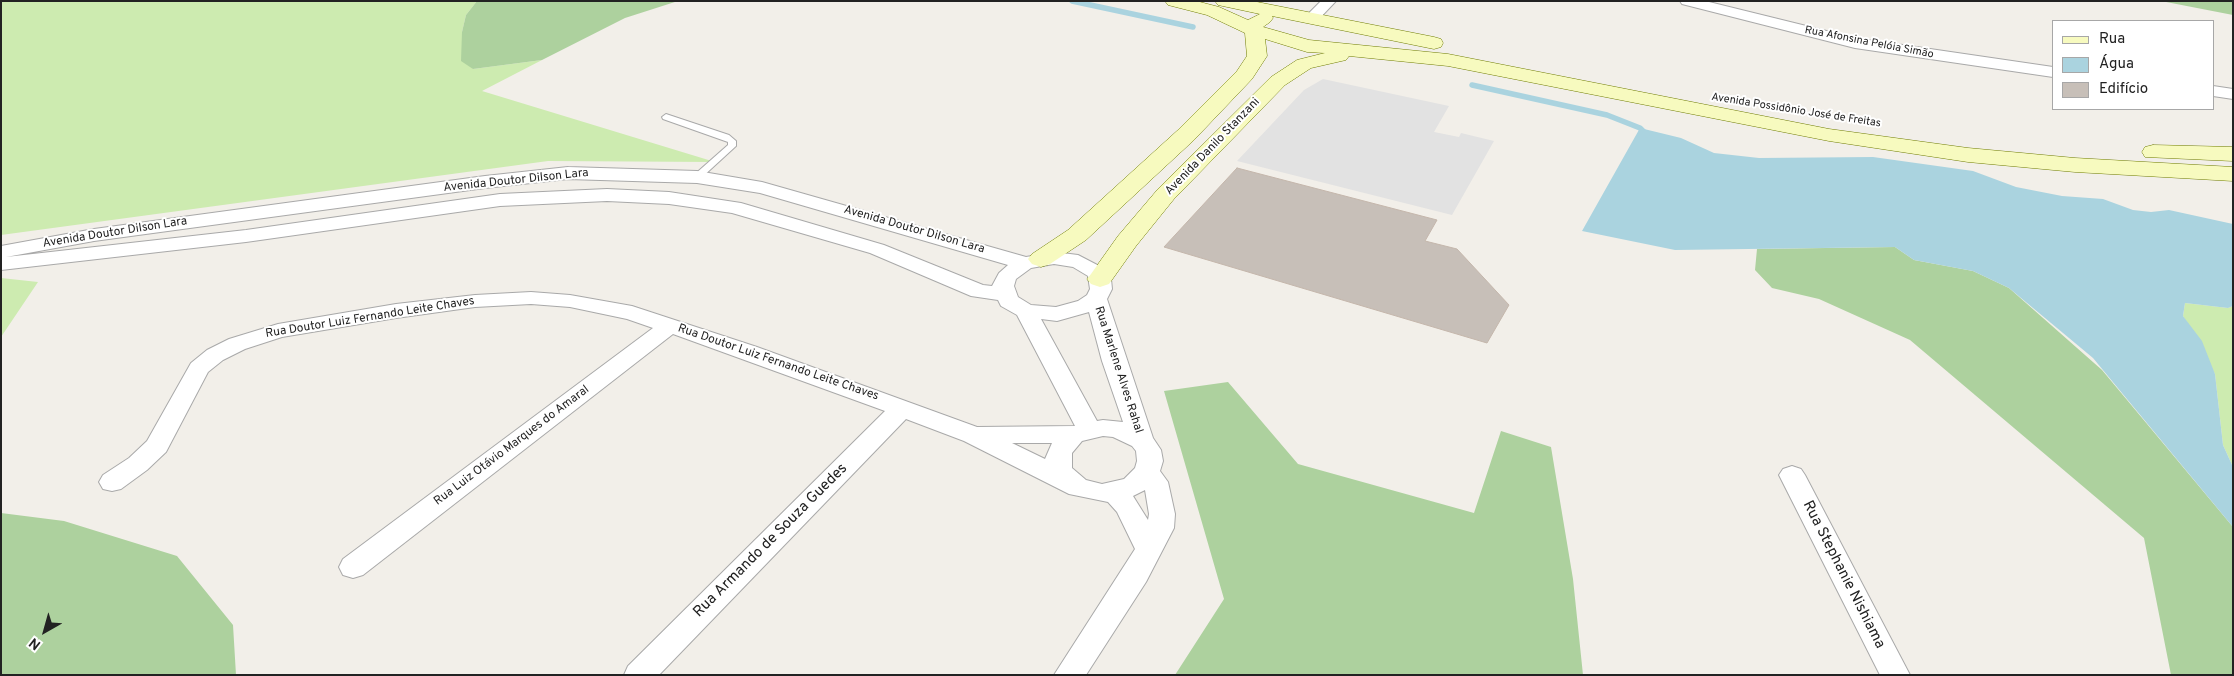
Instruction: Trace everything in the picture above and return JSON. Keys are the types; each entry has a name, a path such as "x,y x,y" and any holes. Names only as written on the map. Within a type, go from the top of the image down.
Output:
{"street":[{"name":"Avenida Possidônio José de Freitas","path":"1174,1 1212,11 1251,28 1307,46 1448,60 1779,127 1876,143 2075,165 2233,174"},
{"name":"Avenida Possidônio José de Freitas","path":"1224,1 1721,99 1876,125 2078,147 2233,154"},
{"path":"1033,261 1054,258 1078,261 1096,272 1098,289 1079,309 1057,314 1026,311 1009,301 1005,294 1006,277 1033,261 1077,235 1186,135 1245,75 1256,56 1251,28 1255,23 1260,19 1304,17 1329,1"},
{"name":"Rua Afonsina Pelóia Simão","path":"1687,1 1855,42 1914,53 2052,72"},
{"path":"1362,52 1365,42 1365,29"},
{"name":"Avenida Danilo Stanzani","path":"1098,289 1127,240 1155,206 1278,81 1304,64 1362,52"},
{"path":"2214,91 2233,94"},
{"name":"Avenida Doutor Dilson Lara","path":"1,252 94,235 485,182 577,173 696,177 801,198 1033,261"},
{"path":"477,203 485,182"},
{"name":"Avenida Doutor Dilson Lara","path":"1,264 246,236 477,203 590,194 669,198 719,204 767,215 914,262 979,291 1005,294"},
{"name":"Rua Marlene Alves Rahal","path":"1098,289 1114,361 1140,440"},
{"name":"Rua Doutor Luiz Fernando Leite Chaves","path":"112,482 138,464 157,446 199,368 226,349 263,334 435,306 475,301 531,298 593,305 632,313 671,325 903,408 972,435 1067,480"},
{"path":"1026,311 1081,433"},
{"name":"Rua Luiz Otávio Marques do Amaral","path":"353,567 671,325"},
{"name":"Rua Armando de Souza Guedes","path":"639,675 903,408"},
{"path":"1117,430 1140,440 1148,450 1150,461 1147,472 1133,486 1114,492 1094,492 1078,487 1067,480 1060,470 1058,460 1060,450 1081,433 1117,430"},
{"name":"Rua Doutor Luiz Fernando Leite Chaves","path":"972,435 1081,433"},
{"path":"1069,675 1136,574 1160,528 1162,507 1155,482 1147,472"},
{"name":"Rua Stephanie Nishiama","path":"1792,475 1895,675"},
{"path":"1114,492 1127,506 1149,549"}],"lane":[{"path":"666,117 732,141 732,146 696,177"}],"green space":[{"path":"1,1 477,1 466,15 462,32 473,69 542,60 482,91 715,162 548,161 1,235"},
{"path":"477,1 678,1 625,18 542,60 473,69 461,61 462,32 466,15"},
{"path":"2161,1 2233,1 2233,15"},
{"path":"1895,247 1914,260 1973,271 2009,288 2102,370 2233,527 2233,675 2171,675 2144,538 1910,340 1819,299 1772,288 1755,270 1757,249"},
{"path":"1,278 38,282 1,337"},
{"path":"2185,303 2228,308 2233,306 2233,467 2223,445 2215,374 2183,316"},
{"path":"1228,382 1298,464 1474,513 1501,431 1551,447 1573,579 1583,675 1175,675 1224,599 1164,391"},
{"path":"1,513 64,521 177,556 233,625 236,675 1,675"}],"shaded area":[{"path":"1323,79 1449,106 1434,132 1459,137 1461,133 1494,141 1452,215 1237,161 1304,90"}],"water":[{"path":"1640,128 1681,138 1714,153 1759,158 1873,157 1973,171 2016,187 2062,196 2103,199 2133,210 2151,212 2169,210 2233,224 2233,306 2228,308 2185,303 2183,316 2202,341 2215,374 2223,445 2233,467 2233,527 2093,358 2009,288 1973,271 1914,260 1895,247 1675,250 1582,231"}],"building":[{"path":"1237,168 1437,220 1425,241 1457,249 1509,305 1487,343 1164,247"}],"waterway":[{"path":"1072,1 1193,27"},
{"path":"1472,85 1607,115 1640,128 1647,135"}]}
